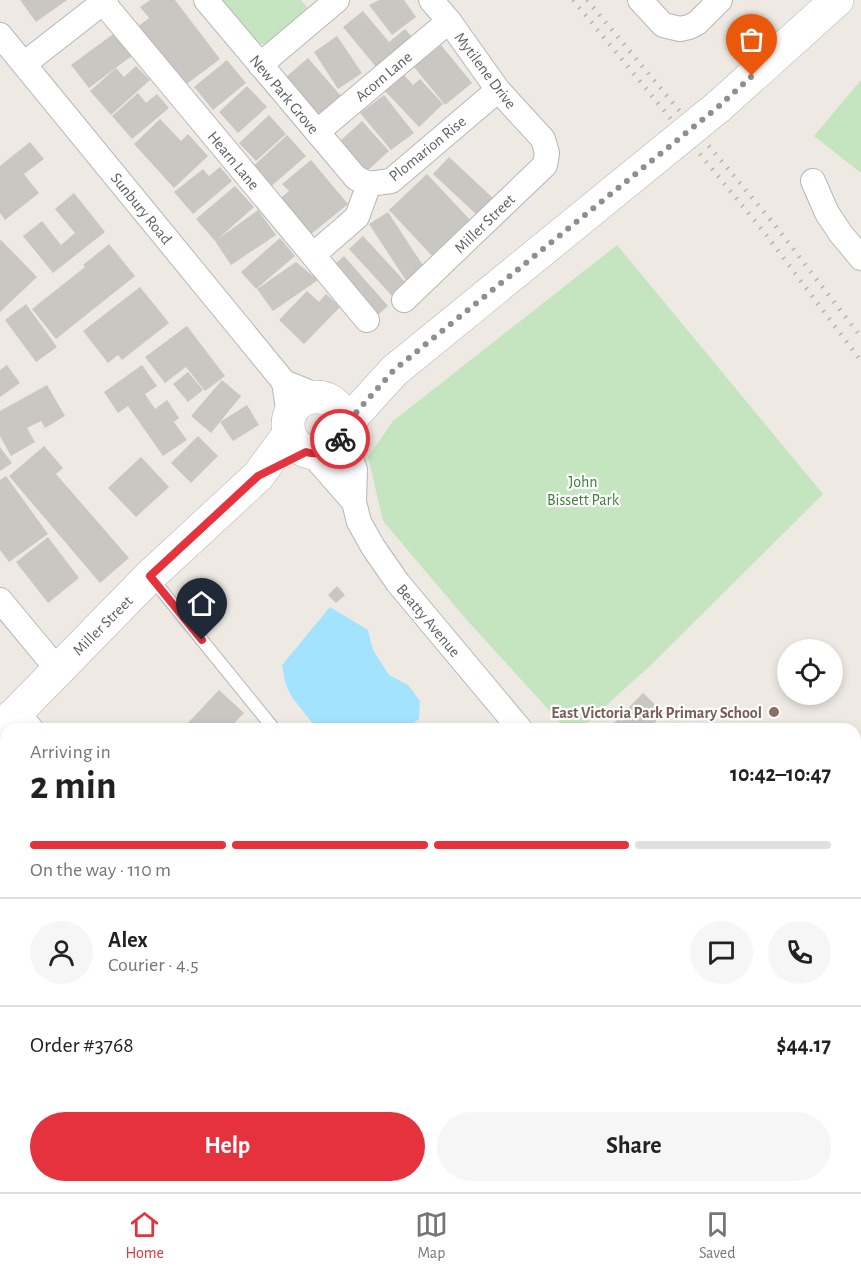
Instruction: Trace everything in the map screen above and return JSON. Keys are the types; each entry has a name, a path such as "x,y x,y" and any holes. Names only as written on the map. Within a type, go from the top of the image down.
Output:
{"main road":[{"path":"336,415 718,107 837,0"},
{"path":"310,397 336,415 338,443 331,449 321,453 299,439 293,408 300,401 310,397"},
{"name":"Miller Street","path":"16,723 58,670 150,576 299,439"}],"street":[{"name":"New Park Grove","path":"206,0 356,178 369,184"},
{"path":"260,65 337,0"},
{"name":"Mytilene Drive","path":"431,0 449,21 498,90 543,139"},
{"path":"640,0 663,25 680,29 697,23 720,0"},
{"path":"24,64 103,1"},
{"name":"Hearn Lane","path":"103,1 367,320"},
{"name":"Acorn Lane","path":"317,132 449,21"},
{"name":"Sunbury Road","path":"0,35 284,382 336,415"},
{"name":"Plomarion Rise","path":"313,255 357,217 369,184 391,181 498,90"},
{"name":"Miller Street","path":"404,300 545,165 547,153 543,139"},
{"path":"813,181 827,213 861,258"},
{"path":"284,382 299,439"},
{"name":"Beatty Avenue","path":"336,415 355,470 354,502 359,522 373,547 398,583 515,723"},
{"name":"Beatty Avenue","path":"299,439 354,502"},
{"path":"0,600 58,670"}],"lane":[{"path":"150,576 269,723"}],"green space":[{"path":"220,0 301,0 311,12 271,44 261,44 253,41"},
{"path":"861,80 861,173 814,136"},
{"name":"John Bissett Park","path":"617,245 823,494 650,666 587,723 561,723 465,618 383,521 368,457 393,421"}],"water":[{"path":"330,607 368,630 373,650 389,675 408,685 420,701 419,719 413,723 312,723 291,696 285,682 282,665"}],"building":[{"path":"20,0 67,0 36,22"},
{"path":"150,0 175,0 220,59 180,89 132,31 149,18 140,7"},
{"path":"379,0 404,0 416,17 392,35 369,5"},
{"path":"363,11 389,42 405,29 413,38 376,67 343,27"},
{"path":"116,32 133,55 89,88 71,65"},
{"path":"337,36 362,73 338,89 314,52"},
{"path":"441,45 472,83 445,105 414,67"},
{"path":"308,58 341,96 319,115 286,77"},
{"path":"227,60 246,83 213,110 194,87"},
{"path":"136,66 150,80 111,115 90,91 116,68 124,77"},
{"path":"403,74 413,85 420,79 443,104 419,127 385,91"},
{"path":"247,86 267,107 238,133 219,112"},
{"path":"138,93 146,103 157,94 169,108 132,139 112,116"},
{"path":"384,95 414,133 391,150 360,113"},
{"path":"269,115 286,134 256,161 239,143"},
{"path":"160,119 181,141 188,134 208,156 174,188 134,144"},
{"path":"362,121 389,151 366,172 339,142"},
{"path":"287,135 306,156 267,190 249,170"},
{"path":"30,142 44,159 24,174 39,193 5,220 0,213 0,166"},
{"path":"449,157 495,200 479,217 433,174"},
{"path":"311,160 348,204 305,239 275,203 289,191 282,184"},
{"path":"220,167 232,181 193,214 174,192 203,169 209,176"},
{"path":"427,174 472,222 434,258 389,210"},
{"path":"235,186 254,207 218,239 258,210 276,235 231,265 196,219"},
{"path":"74,193 105,232 53,273 23,236 42,221 61,245 75,233 55,209"},
{"path":"388,212 426,270 407,282 369,224"},
{"path":"363,236 408,285 394,298 349,249"},
{"path":"280,238 295,256 256,289 241,272"},
{"path":"0,241 37,277 0,312"},
{"path":"109,244 135,276 56,339 32,309 85,267 83,265"},
{"path":"344,256 388,306 372,320 328,270"},
{"path":"296,262 318,280 273,311 257,289"},
{"path":"140,287 169,323 122,360 118,355 108,363 83,331"},
{"path":"307,291 319,302 326,294 340,307 304,344 279,320"},
{"path":"26,304 57,347 36,362 5,320"},
{"path":"187,326 225,376 205,391 186,367 165,383 145,357"},
{"path":"7,365 20,383 0,397 0,370"},
{"path":"142,365 157,386 145,394 155,409 167,400 179,418 174,422 187,440 163,456 128,406 118,413 104,392"},
{"path":"188,372 203,390 188,402 173,384"},
{"path":"222,380 241,396 211,433 191,416"},
{"path":"47,385 65,416 45,428 41,421 27,428 35,442 11,456 0,436 0,411"},
{"path":"247,405 259,425 233,441 220,422"},
{"path":"198,436 218,456 191,483 171,463"},
{"path":"44,446 63,468 56,474 129,558 100,583 9,476"},
{"path":"0,447 12,463 0,471"},
{"path":"141,457 169,487 136,517 108,488"},
{"path":"6,476 48,534 9,562 0,550 0,480"},
{"path":"48,537 79,578 48,603 16,562"},
{"path":"337,586 345,595 336,603 328,595"},
{"path":"219,690 244,713 235,723 188,723"},
{"path":"643,693 664,713 654,723 614,723"}],"railway":[{"path":"573,0 764,232 861,361"},
{"path":"587,0 774,224 861,337"}],"way so far":[{"path":"340,439 345,425 394,370 718,107 752,76"}],"place":[{"name":"East Victoria Park Primary School","path":"774,712"}],"route":[{"path":"202,640 150,576 258,476 306,452 321,453 331,449 340,439"}]}
